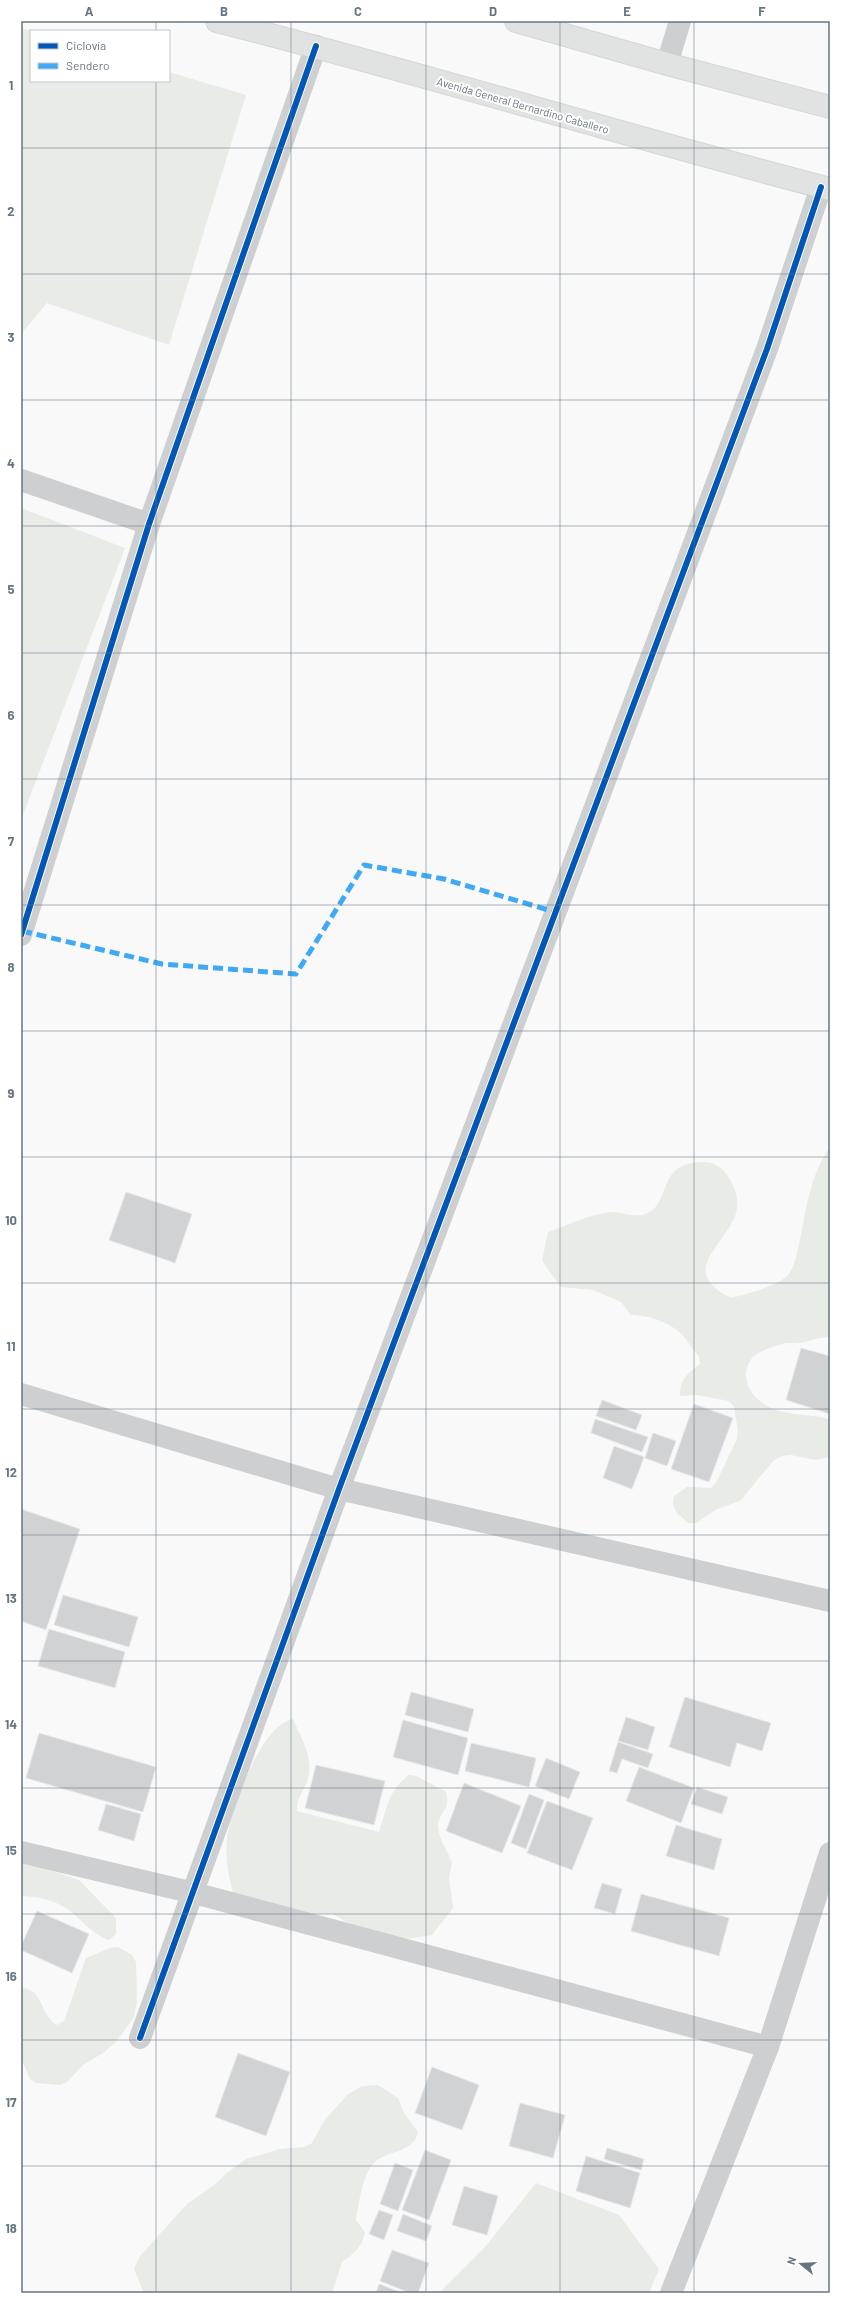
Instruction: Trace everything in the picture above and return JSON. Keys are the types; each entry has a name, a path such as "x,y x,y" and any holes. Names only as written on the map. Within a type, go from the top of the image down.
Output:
{"main road":[{"name":"Avenida General Bernardino Caballero","path":"216,21 316,46 679,149 826,188"},
{"path":"516,21 667,64 830,107"}],"street":[{"path":"667,64 680,21"},
{"path":"21,932 149,524 316,46"},
{"path":"140,2038 194,1893 339,1489 826,188"},
{"path":"21,480 149,524"},
{"path":"21,1394 339,1489 830,1601"},
{"path":"21,1852 194,1893 768,2047"},
{"path":"671,2293 768,2047 830,1853"}],"shaded area":[{"path":"21,28 30,31 30,82 170,82 170,72 246,95 169,345 47,303 21,334"},
{"path":"21,508 125,548 21,820"},
{"path":"830,1147 830,1337 818,1338 800,1343 784,1343 766,1350 752,1358 746,1375 748,1387 751,1392 755,1397 768,1406 776,1410 830,1420 830,1457 815,1460 791,1455 782,1456 774,1460 740,1501 717,1509 696,1523 688,1523 676,1512 673,1504 674,1496 687,1487 711,1488 716,1483 737,1439 738,1431 734,1407 729,1401 697,1395 680,1396 681,1386 685,1377 700,1364 699,1356 677,1330 655,1319 639,1315 631,1315 621,1302 593,1290 561,1287 542,1261 548,1232 588,1217 604,1213 612,1212 642,1215 652,1211 658,1204 670,1177 677,1169 687,1164 703,1162 715,1164 727,1174 735,1191 737,1206 735,1216 709,1259 706,1269 708,1279 715,1288 731,1298 753,1292 771,1286 785,1278 792,1269 815,1176"},
{"path":"293,1719 306,1750 309,1766 307,1782 299,1800 297,1811 379,1832 389,1800 397,1787 409,1775 416,1776 445,1791 447,1802 438,1823 438,1828 440,1838 452,1863 449,1877 453,1908 432,1935 408,1939 353,1926 333,1914 310,1914 234,1895 230,1881 226,1852 229,1825 234,1808 241,1789 259,1751 281,1724"},
{"path":"21,1860 79,1880 116,1918 116,1934 109,1940 103,1938 69,1910 59,1904 40,1898 21,1896"},
{"path":"118,1947 132,1955 136,1962 137,2002 134,2017 116,2042 103,2053 83,2065 67,2082 60,2085 36,2083 30,2079 21,2058 21,1988 28,1989 38,1997 47,2015 57,2025 64,2021 86,1958 110,1948"},
{"path":"378,2085 398,2098 404,2113 418,2132 411,2145 384,2156 372,2165 369,2170 361,2191 356,2220 365,2232 364,2237 357,2250 342,2262 332,2293 144,2293 134,2269 140,2256 187,2204 214,2185 246,2159 280,2149 304,2147 312,2143 324,2121 347,2095 362,2086"},
{"path":"536,2183 619,2215 659,2269 649,2293 439,2293 485,2247"}],"building":[{"path":"126,1192 192,1214 175,1263 109,1240"},
{"path":"801,1348 830,1356 830,1414 786,1400"},
{"path":"602,1400 642,1415 636,1430 596,1416"},
{"path":"694,1404 733,1418 709,1482 671,1469"},
{"path":"595,1419 648,1437 642,1452 591,1433"},
{"path":"653,1433 676,1441 667,1466 645,1458"},
{"path":"614,1446 644,1457 632,1489 603,1478"},
{"path":"21,1509 80,1529 46,1630 21,1621"},
{"path":"63,1595 138,1617 129,1647 54,1625"},
{"path":"49,1629 125,1652 115,1688 38,1666"},
{"path":"411,1692 474,1709 468,1732 405,1715"},
{"path":"685,1697 771,1723 762,1751 737,1743 730,1767 669,1747"},
{"path":"626,1717 655,1727 648,1750 618,1741"},
{"path":"403,1720 468,1738 458,1775 393,1757"},
{"path":"39,1733 156,1767 143,1812 26,1778"},
{"path":"618,1742 653,1754 648,1768 622,1759 617,1773 609,1771"},
{"path":"471,1743 536,1758 529,1787 465,1771"},
{"path":"546,1758 580,1772 569,1799 535,1786"},
{"path":"316,1765 385,1781 374,1825 305,1808"},
{"path":"639,1767 694,1788 681,1823 626,1801"},
{"path":"464,1783 521,1806 502,1853 446,1831"},
{"path":"697,1787 728,1797 722,1814 691,1804"},
{"path":"529,1794 544,1800 526,1849 511,1843"},
{"path":"547,1801 593,1818 572,1870 527,1853"},
{"path":"106,1804 141,1814 134,1841 98,1830"},
{"path":"676,1825 722,1839 714,1870 666,1856"},
{"path":"602,1883 622,1889 615,1914 594,1908"},
{"path":"641,1894 729,1918 719,1956 631,1931"},
{"path":"37,1911 89,1934 72,1973 21,1950 21,1946"},
{"path":"238,2053 290,2072 266,2136 215,2117"},
{"path":"432,2067 479,2085 462,2130 415,2113"},
{"path":"520,2103 565,2115 553,2158 509,2146"},
{"path":"607,2148 644,2159 641,2170 604,2159"},
{"path":"425,2150 451,2160 429,2220 402,2210"},
{"path":"586,2156 640,2173 630,2208 576,2191"},
{"path":"395,2163 413,2170 398,2211 380,2204"},
{"path":"464,2186 498,2196 487,2235 452,2225"},
{"path":"379,2210 393,2215 384,2240 369,2234"},
{"path":"403,2214 432,2226 426,2241 397,2231"},
{"path":"392,2250 429,2263 418,2293 410,2293 380,2281"},
{"path":"379,2284 403,2293 376,2293"}],"marked path":[{"path":"22,931 162,964 296,974 364,865 444,879 555,912"}],"cycle path":[{"path":"21,935 149,524 316,46"},
{"path":"140,2038 339,1489 767,349 821,187"}]}
